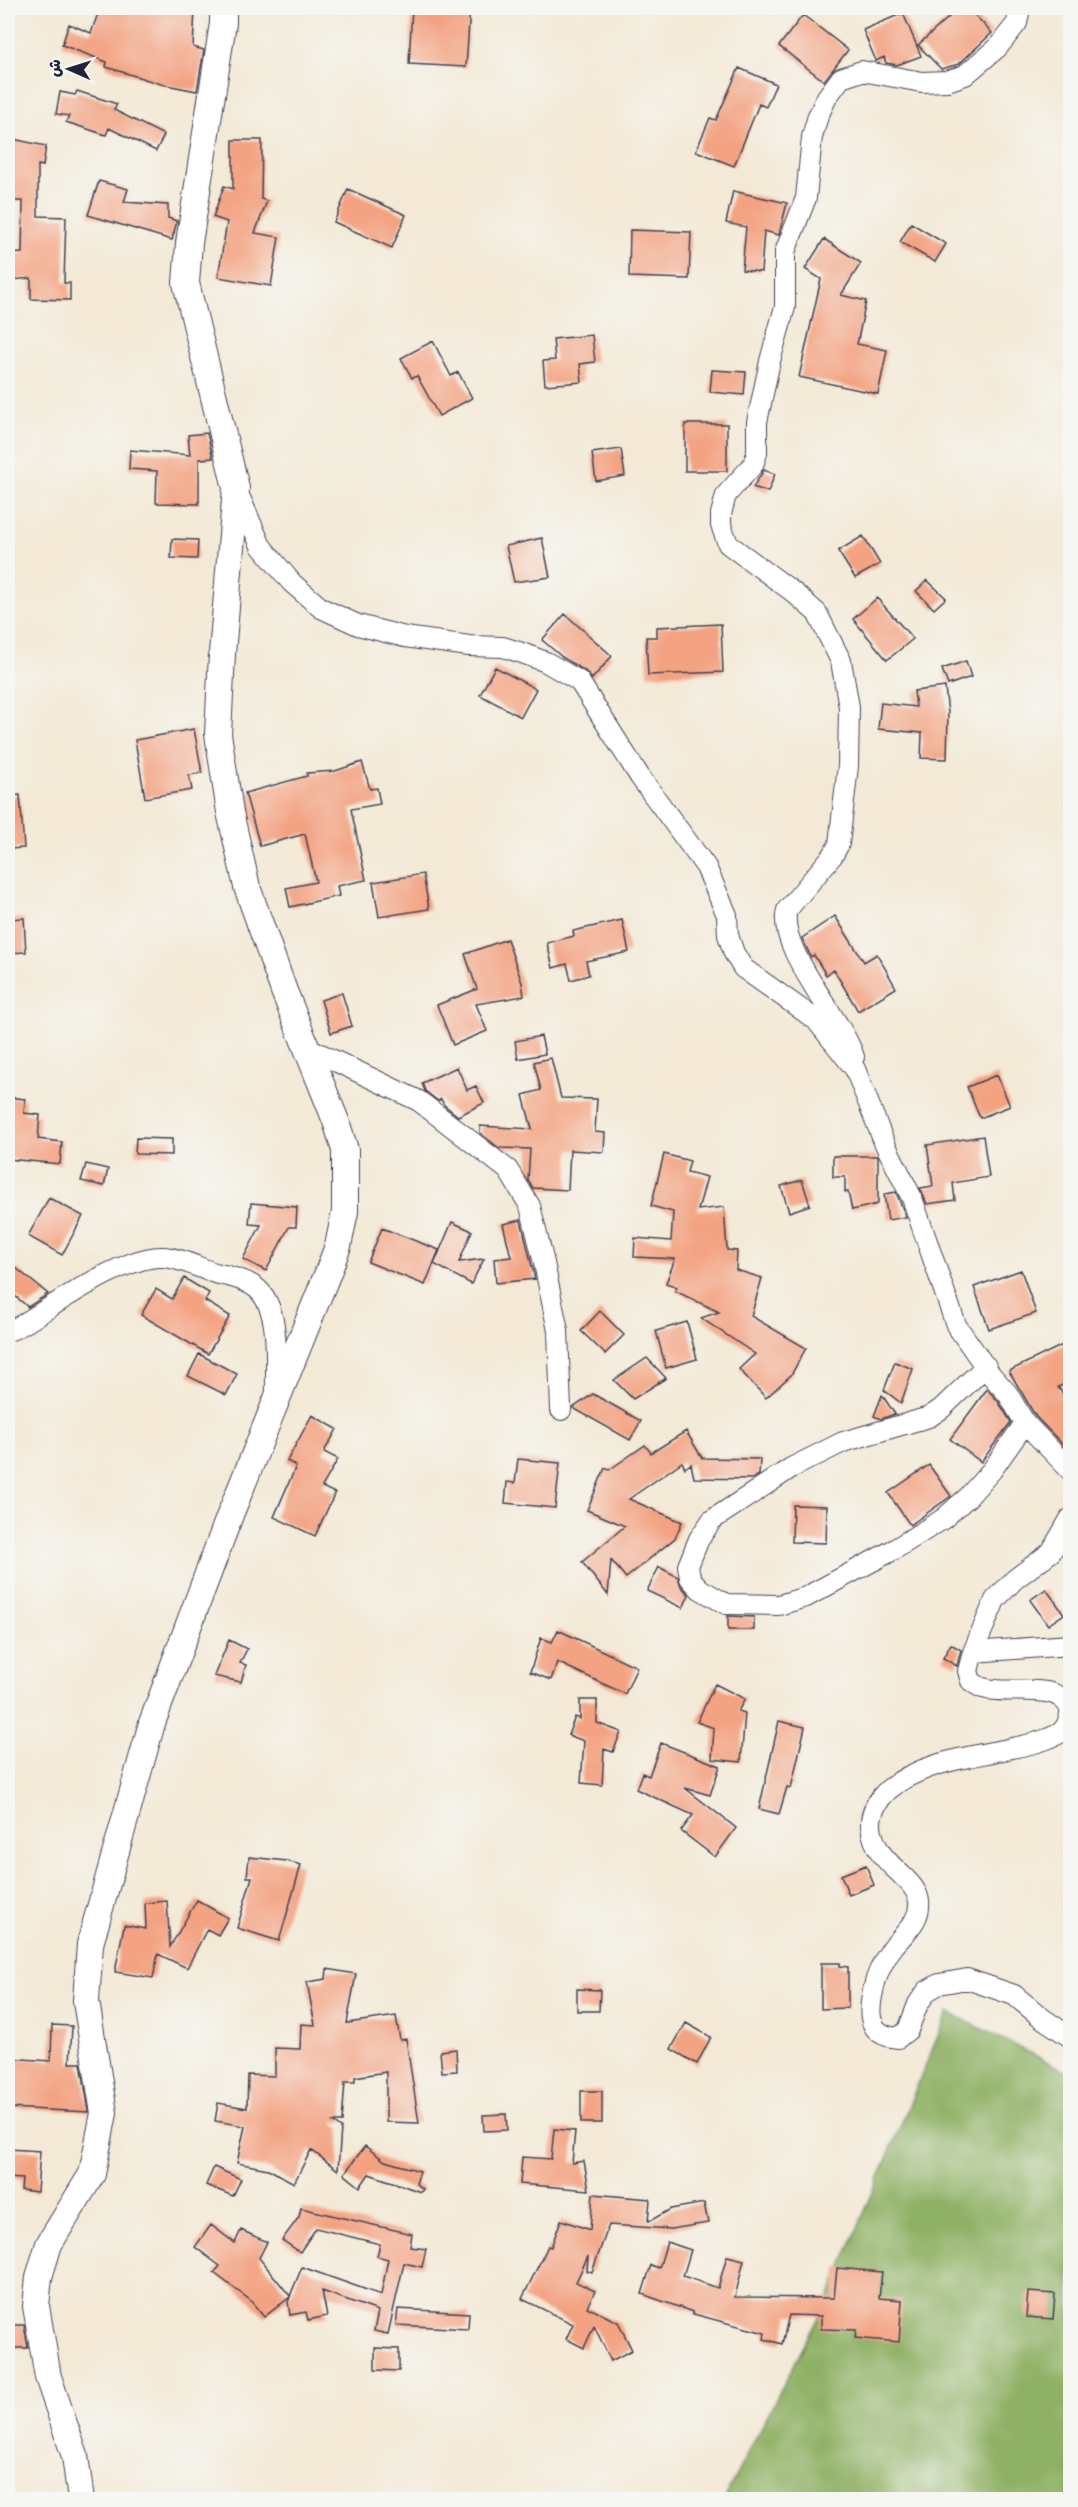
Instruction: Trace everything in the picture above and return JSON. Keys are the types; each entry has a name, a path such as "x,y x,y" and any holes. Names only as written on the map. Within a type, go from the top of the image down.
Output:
{"street":[{"path":"223,8 223,23 189,243 186,283 236,488 261,546 292,583 321,608 358,625 405,637 469,646 503,647 546,662 579,681 640,777 706,867 727,915 728,935 734,953 743,968 816,1020 855,1069"},
{"path":"1020,8 1017,23 998,47 965,75 947,81 922,82 862,71 841,78 827,98 818,116 812,137 804,206 785,252 785,307 770,361 758,422 757,453 753,465 726,495 721,514 721,525 728,544 793,592 817,613 841,661 849,707 848,766 839,844 787,910 785,919 792,947 847,1038 855,1069 884,1142 912,1198 956,1325 1008,1394 1025,1423 1071,1470"},
{"path":"81,2499 75,2457 48,2377 36,2306 39,2277 49,2244 93,2174 104,2113 87,2001 90,1944 152,1723 225,1526 338,1246 345,1212 345,1150 248,887 223,772 219,722 236,488"},
{"path":"306,1047 419,1101 508,1170 530,1206 544,1263 558,1331 561,1410"},
{"path":"8,1331 17,1328 66,1297 116,1270 142,1260 162,1257 181,1261 251,1284 263,1293 274,1322 276,1400"},
{"path":"986,1366 941,1409 928,1418 833,1448 790,1468 712,1520 699,1539 688,1566 690,1578 700,1589 726,1604 779,1605 806,1597 895,1549 943,1519 968,1497 992,1470 1025,1423"},
{"path":"1071,1518 1051,1551 1015,1579 996,1600 973,1652 968,1671 971,1681 981,1688 1054,1694 1068,1702 1071,1712 1069,1722 1061,1732 1033,1743 915,1773 887,1791 873,1810 871,1823 873,1839 879,1853 916,1891 919,1902 917,1915 908,1933 894,1947 879,1970 870,2001 870,2016 874,2026 887,2037 898,2038 908,2030 918,2004 927,1991 939,1984 968,1979 1014,1995 1042,2018 1071,2037"},
{"path":"973,1652 1071,1645"}],"green space":[{"path":"948,2012 1070,2073 1070,2499 723,2500 827,2302"}],"building":[{"path":"100,8 195,10 193,47 204,50 197,91 161,84 106,67 107,62 62,45 69,24 91,33"},
{"path":"412,8 470,8 466,67 409,64"},
{"path":"959,8 968,8 992,33 959,64 941,69 918,45"},
{"path":"903,13 921,56 897,65 886,63 884,57 876,61 863,30"},
{"path":"803,15 848,50 824,81 779,46"},
{"path":"739,68 776,84 766,107 759,104 734,166 696,151 710,118 716,120"},
{"path":"77,91 117,104 114,110 164,135 156,151 109,128 106,135 66,122 69,116 56,114 60,92 75,95"},
{"path":"8,138 46,146 43,166 38,165 38,216 66,217 64,283 70,283 70,300 31,299 31,278 13,280 10,254 22,253 23,201 8,201"},
{"path":"233,140 262,140 261,199 267,201 255,233 279,237 271,286 218,277 227,222 213,217 224,186 233,189"},
{"path":"99,181 128,189 124,202 168,205 168,218 177,221 172,240 88,215"},
{"path":"348,189 406,215 392,248 334,222"},
{"path":"733,191 787,203 779,235 764,231 761,272 742,270 746,227 726,223"},
{"path":"911,223 946,244 935,262 900,242"},
{"path":"630,230 691,232 689,279 629,277"},
{"path":"824,239 861,263 841,295 866,301 857,344 887,350 878,394 799,377 821,279 805,269"},
{"path":"592,335 595,362 580,364 582,382 545,385 543,361 555,360 553,339"},
{"path":"433,341 451,376 458,372 472,398 439,416 417,376 412,378 401,358"},
{"path":"712,370 746,372 744,395 710,392"},
{"path":"685,424 727,424 727,471 685,471"},
{"path":"207,433 213,458 199,459 199,504 156,503 157,471 129,469 130,450 190,455 188,435"},
{"path":"621,449 625,476 596,481 592,453"},
{"path":"764,470 775,474 768,492 753,487"},
{"path":"863,536 880,564 855,578 838,551"},
{"path":"542,538 550,577 514,582 506,546"},
{"path":"172,539 198,540 197,559 171,558"},
{"path":"927,580 946,598 934,609 916,591"},
{"path":"877,598 913,639 887,660 853,619"},
{"path":"565,614 612,656 592,679 585,671 562,657 542,640"},
{"path":"721,624 723,672 648,675 646,637 657,637 657,627"},
{"path":"966,661 971,677 948,685 942,669"},
{"path":"495,667 536,689 521,717 480,695"},
{"path":"945,687 948,713 947,759 921,758 922,733 878,729 881,703 916,707 914,691"},
{"path":"194,729 202,773 189,775 192,790 145,798 135,740"},
{"path":"362,762 370,789 377,788 380,804 351,809 366,880 337,886 339,896 290,907 286,888 316,882 305,834 260,846 245,793 307,776 307,773 335,771"},
{"path":"20,795 24,848 8,849 8,796"},
{"path":"423,874 429,909 379,917 373,882"},
{"path":"835,916 864,962 877,954 896,988 858,1011 834,970 826,975 814,955 811,957 802,938"},
{"path":"24,918 26,952 8,953 8,919"},
{"path":"622,920 629,952 586,961 589,975 571,980 567,964 553,968 547,943 574,936 573,931"},
{"path":"507,939 524,996 476,1004 487,1031 453,1045 437,1005 477,989 465,954"},
{"path":"342,993 352,1026 331,1033 321,1000"},
{"path":"541,1036 545,1054 518,1059 515,1041"},
{"path":"551,1058 561,1098 597,1099 595,1132 605,1133 604,1152 570,1150 568,1190 533,1188 528,1180 530,1149 499,1148 480,1133 480,1126 532,1129 523,1095 541,1090 534,1062"},
{"path":"457,1067 467,1090 476,1086 484,1103 458,1116 444,1105 441,1099 438,1101 425,1091 422,1083"},
{"path":"997,1075 1010,1106 980,1118 967,1087"},
{"path":"8,1097 25,1099 24,1113 40,1115 38,1139 62,1142 60,1164 8,1159"},
{"path":"983,1136 989,1177 953,1183 955,1200 927,1204 920,1188 933,1186 927,1145"},
{"path":"136,1138 172,1139 172,1155 135,1154"},
{"path":"664,1154 690,1161 687,1172 707,1177 698,1210 724,1207 727,1250 737,1251 736,1270 762,1278 751,1316 806,1348 791,1375 766,1398 739,1369 755,1354 701,1318 719,1312 675,1291 677,1287 666,1283 675,1259 634,1257 635,1238 671,1241 673,1212 651,1206"},
{"path":"833,1156 878,1156 878,1204 852,1210 848,1192 845,1192 845,1177 833,1177"},
{"path":"86,1164 108,1169 104,1186 81,1181"},
{"path":"802,1180 810,1205 789,1212 781,1186"},
{"path":"896,1192 906,1217 888,1220 884,1194"},
{"path":"49,1198 83,1216 62,1255 28,1236"},
{"path":"251,1203 297,1207 296,1227 289,1227 266,1271 243,1259 261,1225 249,1224"},
{"path":"521,1220 535,1279 496,1283 494,1259 511,1257 503,1224"},
{"path":"452,1222 472,1231 459,1262 484,1259 471,1284 434,1264"},
{"path":"382,1228 439,1250 425,1285 368,1262"},
{"path":"16,1268 48,1294 28,1307 8,1290 8,1278"},
{"path":"1021,1270 1036,1313 989,1329 974,1287"},
{"path":"184,1278 209,1293 205,1301 230,1316 208,1354 141,1315 156,1289 172,1299"},
{"path":"600,1311 624,1335 605,1354 581,1331"},
{"path":"687,1322 697,1359 666,1368 656,1331"},
{"path":"1071,1341 1071,1381 1058,1387 1071,1405 1071,1453 1036,1417 1009,1371"},
{"path":"199,1354 237,1374 226,1395 188,1376"},
{"path":"647,1358 666,1378 633,1399 614,1380"},
{"path":"895,1362 913,1369 901,1403 884,1390"},
{"path":"987,1389 998,1401 1011,1422 981,1462 950,1439"},
{"path":"593,1394 641,1421 630,1440 573,1408"},
{"path":"882,1395 895,1414 881,1419 874,1416"},
{"path":"312,1415 337,1429 324,1452 338,1459 322,1487 335,1493 315,1536 274,1517 296,1466 287,1461"},
{"path":"686,1431 702,1458 760,1459 759,1475 752,1479 694,1478 691,1464 685,1468 682,1462 629,1499 682,1522 675,1538 626,1578 611,1560 608,1595 582,1562 625,1526 587,1510 605,1468 609,1470 645,1445 651,1453"},
{"path":"518,1459 560,1463 555,1508 505,1503 507,1482 515,1483"},
{"path":"929,1465 951,1496 910,1525 888,1493"},
{"path":"793,1505 827,1506 826,1543 792,1542"},
{"path":"659,1567 678,1577 681,1586 689,1595 683,1608 647,1591"},
{"path":"1046,1589 1064,1614 1048,1625 1030,1600"},
{"path":"728,1616 754,1617 754,1630 728,1630"},
{"path":"558,1630 637,1667 625,1694 557,1662 551,1680 530,1672 541,1638 552,1642"},
{"path":"229,1640 247,1649 240,1663 246,1665 241,1682 214,1676"},
{"path":"951,1644 961,1650 957,1666 943,1658"},
{"path":"715,1684 745,1699 738,1711 745,1713 741,1762 712,1759 714,1728 697,1722"},
{"path":"580,1700 597,1700 597,1723 621,1732 613,1752 604,1749 602,1785 581,1783 584,1741 568,1735 575,1717 580,1719"},
{"path":"779,1721 805,1727 791,1788 787,1787 779,1814 759,1809"},
{"path":"661,1743 720,1766 710,1795 685,1788 736,1828 715,1857 681,1831 693,1815 636,1789 642,1773 649,1776"},
{"path":"249,1857 287,1861 301,1865 279,1941 237,1928 252,1877 247,1877"},
{"path":"866,1865 874,1885 849,1895 841,1875"},
{"path":"197,1900 228,1918 218,1935 207,1929 187,1968 158,1954 153,1978 115,1972 124,1925 146,1929 145,1903 167,1901 170,1947"},
{"path":"821,1963 840,1963 840,1966 848,1967 848,2008 821,2009"},
{"path":"327,1969 356,1974 347,2023 396,2016 400,2040 406,2039 419,2123 386,2122 386,2072 355,2077 355,2082 345,2082 342,2122 333,2122 341,2128 338,2170 311,2150 294,2183 268,2169 237,2163 245,2126 215,2121 218,2103 247,2108 248,2075 275,2076 275,2048 300,2049 301,2024 315,2025 307,1982 326,1979"},
{"path":"577,1989 600,1990 599,2011 577,2011"},
{"path":"686,2023 711,2037 697,2064 671,2049"},
{"path":"52,2025 72,2026 70,2063 81,2063 89,2112 8,2108 8,2058 51,2061"},
{"path":"456,2049 457,2071 442,2072 440,2051"},
{"path":"581,2091 602,2091 602,2123 581,2123"},
{"path":"506,2114 507,2130 484,2131 483,2115"},
{"path":"554,2129 575,2131 572,2163 584,2161 589,2190 520,2184 522,2157 551,2159"},
{"path":"365,2146 385,2161 420,2171 416,2184 423,2189 421,2192 369,2174 360,2187 344,2174"},
{"path":"8,2149 40,2151 37,2192 21,2190 22,2179 8,2178"},
{"path":"214,2167 241,2179 233,2196 206,2185"},
{"path":"593,2194 650,2199 648,2222 671,2209 704,2203 708,2223 671,2229 609,2225 592,2272 587,2271 588,2256 576,2282 595,2291 587,2307 618,2322 632,2350 611,2361 594,2326 584,2348 566,2339 573,2324 522,2299 548,2246 551,2247 561,2220 590,2230"},
{"path":"301,2208 412,2234 410,2247 426,2249 422,2267 404,2263 388,2334 374,2331 378,2311 322,2291 327,2316 308,2320 306,2312 290,2315 288,2302 290,2297 264,2317 250,2300 214,2273 220,2266 195,2247 211,2225 235,2243 241,2230 267,2242 259,2258 290,2296 302,2267 381,2295 388,2259 377,2256 380,2244 316,2228 300,2252 282,2240 299,2217"},
{"path":"667,2242 691,2250 683,2276 718,2288 727,2256 744,2260 735,2297 834,2298 837,2268 882,2272 879,2298 902,2300 899,2342 855,2338 856,2330 821,2329 821,2316 789,2315 782,2344 764,2339 765,2333 693,2314 693,2312 642,2294 651,2265 659,2268"},
{"path":"1028,2292 1055,2294 1053,2319 1026,2317"},
{"path":"398,2309 469,2313 468,2329 396,2325"},
{"path":"8,2325 24,2325 28,2348 8,2348"},
{"path":"375,2348 399,2349 399,2371 375,2370"}]}
